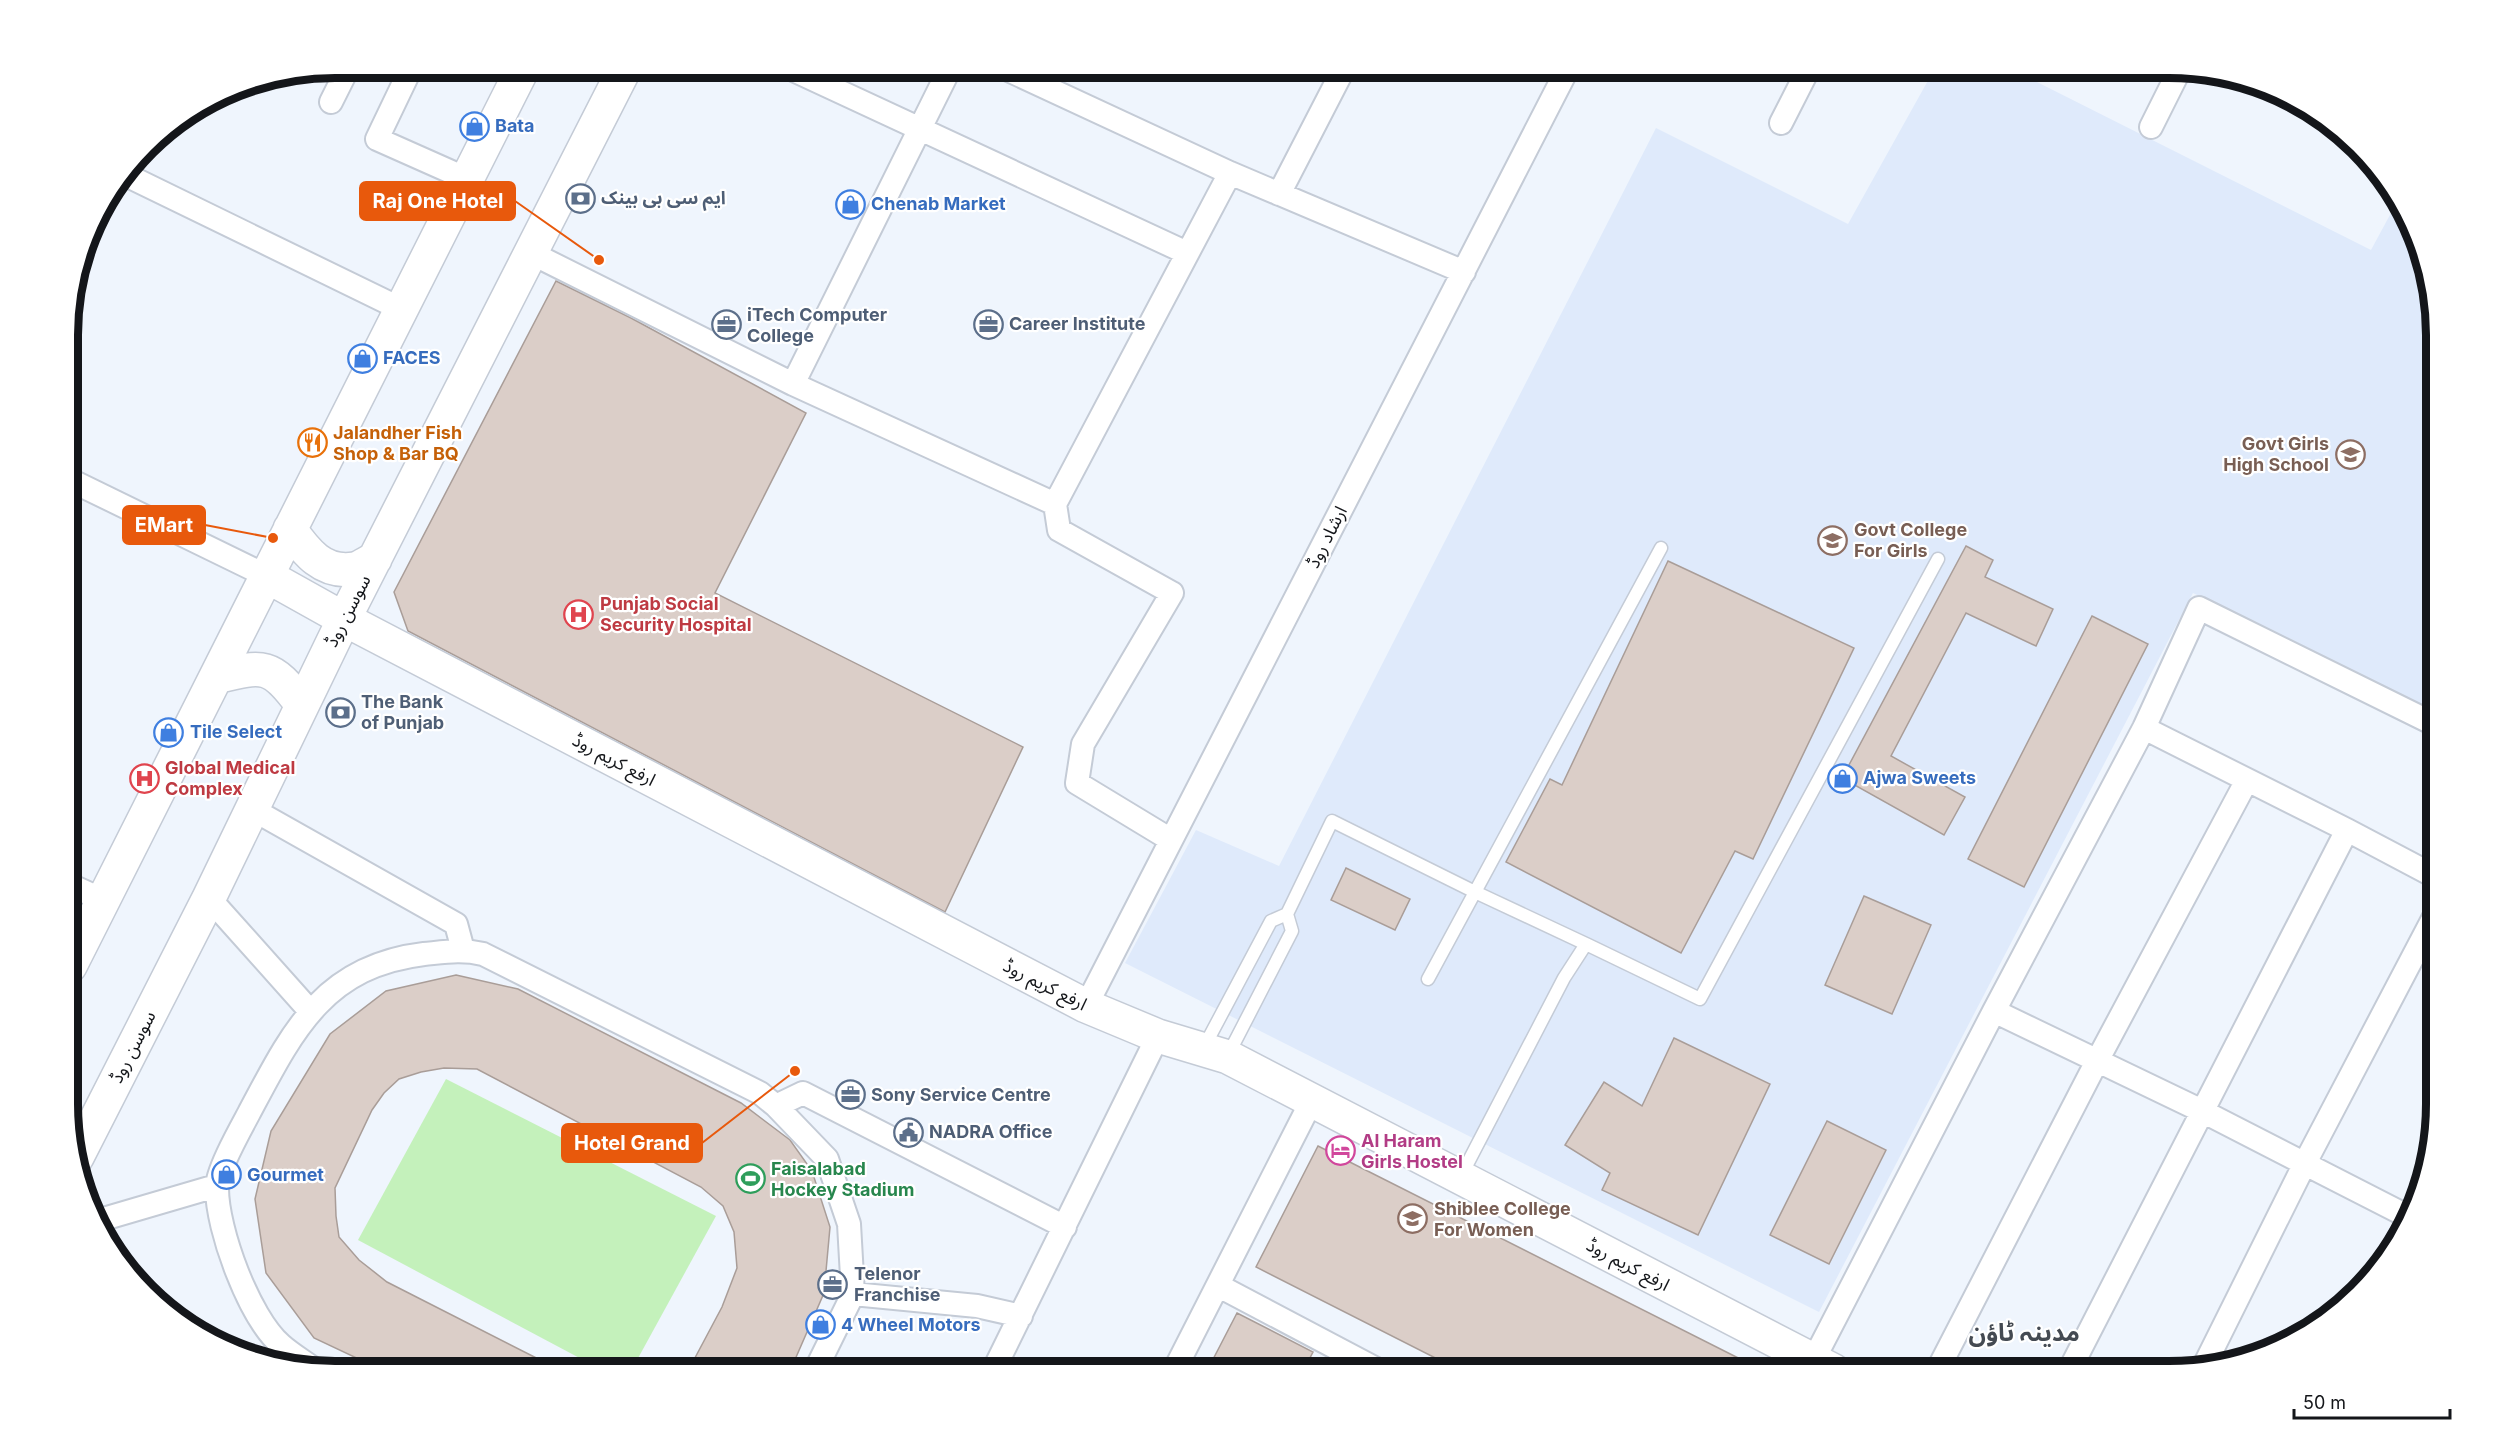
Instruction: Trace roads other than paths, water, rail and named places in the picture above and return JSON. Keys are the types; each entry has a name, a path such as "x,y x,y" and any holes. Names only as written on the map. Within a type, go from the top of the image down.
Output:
{"street":[{"path":"332,102 343,78"},
{"path":"406,78 377,139 467,179"},
{"path":"78,950 518,78"},
{"name":"سوسن روڈ","path":"82,1148 209,898 344,619 620,78"},
{"path":"811,78 1187,253"},
{"path":"793,384 945,78"},
{"path":"1026,78 1230,173 1464,272"},
{"path":"1279,194 1339,78"},
{"name":"ارشاد روڈ","path":"1086,1006 1563,78"},
{"path":"1781,123 1804,78"},
{"path":"2151,127 2175,78"},
{"path":"1171,840 1077,783 1083,744 1172,593 1059,530 1055,504 1230,173"},
{"path":"131,178 401,309"},
{"path":"531,254 793,384 1055,504"},
{"path":"78,484 267,576"},
{"path":"290,529 307,554 328,568 354,569 375,559"},
{"name":"ارفع کریم روڈ","path":"267,576 344,619 1086,1006 1158,1036 1215,1053 1312,1100 1813,1361"},
{"path":"1825,1361 1994,1011 2144,728 2199,608 2426,720"},
{"path":"216,677 247,669 271,671 285,681 302,705"},
{"path":"2144,728 2426,872"},
{"path":"1942,1361 2097,1061 2247,780"},
{"path":"252,809 456,924 463,950"},
{"path":"2074,1361 2348,830"},
{"path":"78,889 103,900"},
{"path":"209,898 310,1011"},
{"path":"2208,1358 2305,1164 2426,932"},
{"path":"300,1359 280,1344 254,1310 225,1235 216,1186 234,1141 283,1048 310,1011 329,992 358,974 401,957 463,950 483,954 760,1093 776,1106 828,1159 849,1224 853,1294 820,1361"},
{"path":"1994,1011 2402,1213"},
{"path":"998,1361 1158,1036"},
{"path":"776,1106 803,1093 1065,1227"},
{"path":"1179,1361 1312,1100"},
{"path":"104,1219 216,1186"},
{"path":"1218,1286 1361,1361"},
{"path":"853,1294 977,1306 1021,1316"}],"lane":[{"path":"1428,979 1661,548"},
{"path":"1215,1053 1271,921 1287,914 1332,821 1700,999 1938,559"},
{"path":"1215,1053 1292,931 1287,914"},
{"path":"1460,1177 1564,978 1586,944"}],"place":[{"name":"Bata","path":"474,126"},
{"name":"ایم سی بی بینک","path":"580,198"},
{"name":"Chenab Market","path":"850,204"},
{"name":"Raj One Hotel","path":"599,260"},
{"name":"Career Institute","path":"988,324"},
{"name":"iTech Computer College","path":"726,325"},
{"name":"FACES","path":"362,358"},
{"name":"Jalandher Fish Shop & Bar BQ","path":"312,443"},
{"name":"Govt Girls High School","path":"2350,454"},
{"name":"EMart","path":"273,538"},
{"name":"Govt College For Girls","path":"1833,540"},
{"name":"Punjab Social Security Hospital","path":"579,614"},
{"name":"The Bank of Punjab","path":"340,712"},
{"name":"Tile Select","path":"169,732"},
{"name":"Global Medical Complex","path":"144,778"},
{"name":"Ajwa Sweets","path":"1842,778"},
{"name":"Hotel Grand","path":"795,1071"},
{"name":"Sony Service Centre","path":"850,1095"},
{"name":"NADRA Office","path":"908,1132"},
{"name":"Al Haram Girls Hostel","path":"1340,1151"},
{"name":"Gourmet","path":"226,1175"},
{"name":"Faisalabad Hockey Stadium","path":"750,1179"},
{"name":"Shiblee College For Women","path":"1413,1219"},
{"name":"Telenor Franchise","path":"833,1284"},
{"name":"4 Wheel Motors","path":"820,1325"}],"district":[{"name":"مدینہ ٹاؤن","path":"2024,1333"}]}
